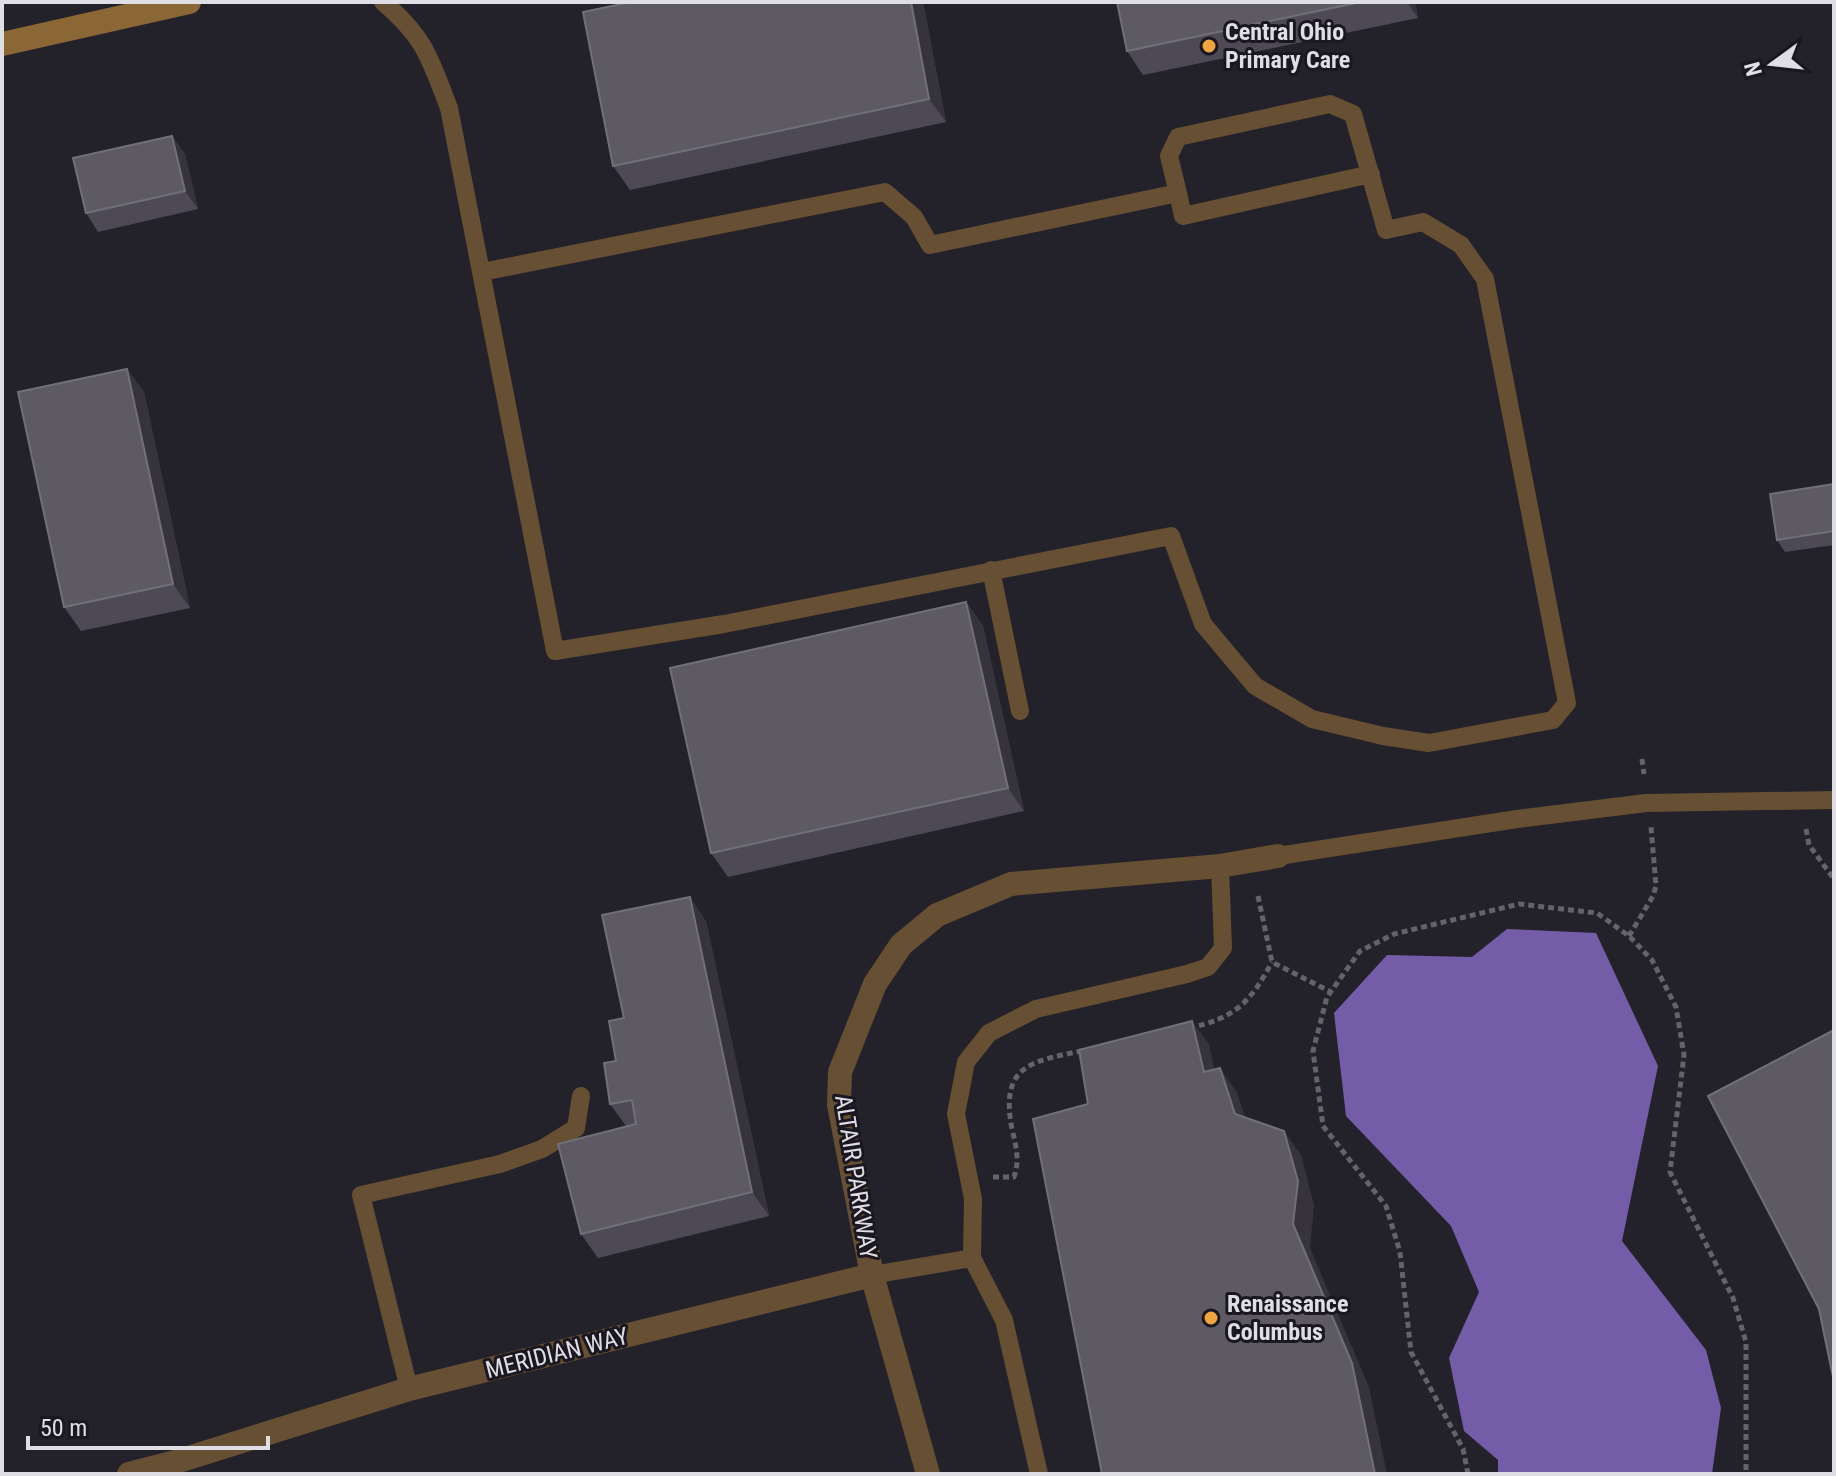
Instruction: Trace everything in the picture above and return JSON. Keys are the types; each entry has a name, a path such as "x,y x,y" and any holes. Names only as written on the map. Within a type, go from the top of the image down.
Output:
{"street":[{"path":"2,44 189,2"},
{"name":"ALTAIR PARKWAY","path":"928,1474 872,1275 839,1105 840,1072 875,984 901,945 937,915 1011,884 1220,866 1278,856"},
{"name":"MERIDIAN WAY","path":"129,1474 409,1389 872,1275"},
{"name":"MERIDIAN WAY","path":"180,1474 244,1440"}],"lane":[{"path":"383,2 406,21 426,49 449,108 555,651 738,621 1171,536 1203,624 1255,686 1312,719 1429,743 1553,720 1567,703 1485,279 1461,245 1423,222 1386,230 1371,174 1353,114 1330,104 1178,137 1169,156 1183,216 1371,174"},
{"path":"482,272 885,192 914,217 930,245 1178,193"},
{"path":"991,570 1020,711"},
{"path":"1278,856 1517,819 1646,803 1834,800"},
{"path":"1039,1474 1004,1320 972,1258 973,1199 956,1114 966,1062 989,1033 1036,1009 1208,967 1223,948 1220,866"},
{"path":"409,1389 361,1195 500,1164 542,1149 576,1128 581,1096"},
{"path":"872,1275 972,1258"}],"path":[{"path":"1642,759 1644,774"},
{"path":"1629,936 1656,886 1651,827"},
{"path":"1806,829 1809,845 1834,879"},
{"path":"1186,1028 1215,1022 1231,1014 1255,992 1272,962 1258,896"},
{"path":"1468,1474 1463,1449 1411,1352 1400,1252 1386,1206 1323,1126 1313,1051 1327,997 1360,951 1394,934 1519,904 1597,913 1629,936 1652,960 1676,1007 1684,1055 1670,1172 1733,1298 1746,1342 1746,1474"},
{"path":"1272,962 1331,992"},
{"path":"993,1177 1014,1177 1019,1163 1008,1101 1011,1087 1019,1074 1030,1064 1044,1059 1098,1048"}],"shaded area":[{"path":"1507,929 1596,933 1658,1066 1622,1241 1706,1350 1721,1408 1712,1474 1498,1474 1498,1460 1464,1431 1449,1358 1479,1292 1451,1226 1346,1116 1334,1013 1387,955 1472,957"}],"building":[{"path":"631,2 911,2 929,99 613,166 583,12"},
{"path":"1117,2 1361,2 1127,51"},
{"path":"172,136 185,191 86,213 73,158"},
{"path":"127,369 173,584 64,607 18,392"},
{"path":"1834,484 1834,531 1777,540 1770,494"},
{"path":"966,602 1008,788 711,853 670,668"},
{"path":"690,897 752,1192 581,1234 558,1144 636,1124 632,1100 610,1104 604,1063 616,1061 609,1021 624,1018 602,915"},
{"name":"Renaissance Columbus","path":"1192,1021 1204,1072 1220,1068 1235,1114 1284,1131 1298,1181 1293,1224 1352,1363 1375,1474 1102,1474 1033,1119 1088,1104 1079,1050"},
{"path":"1834,1030 1834,1382 1819,1309 1708,1096"}],"place":[{"name":"Central Ohio Primary Care","path":"1209,46"},
{"name":"Renaissance Columbus","path":"1211,1318"}]}
